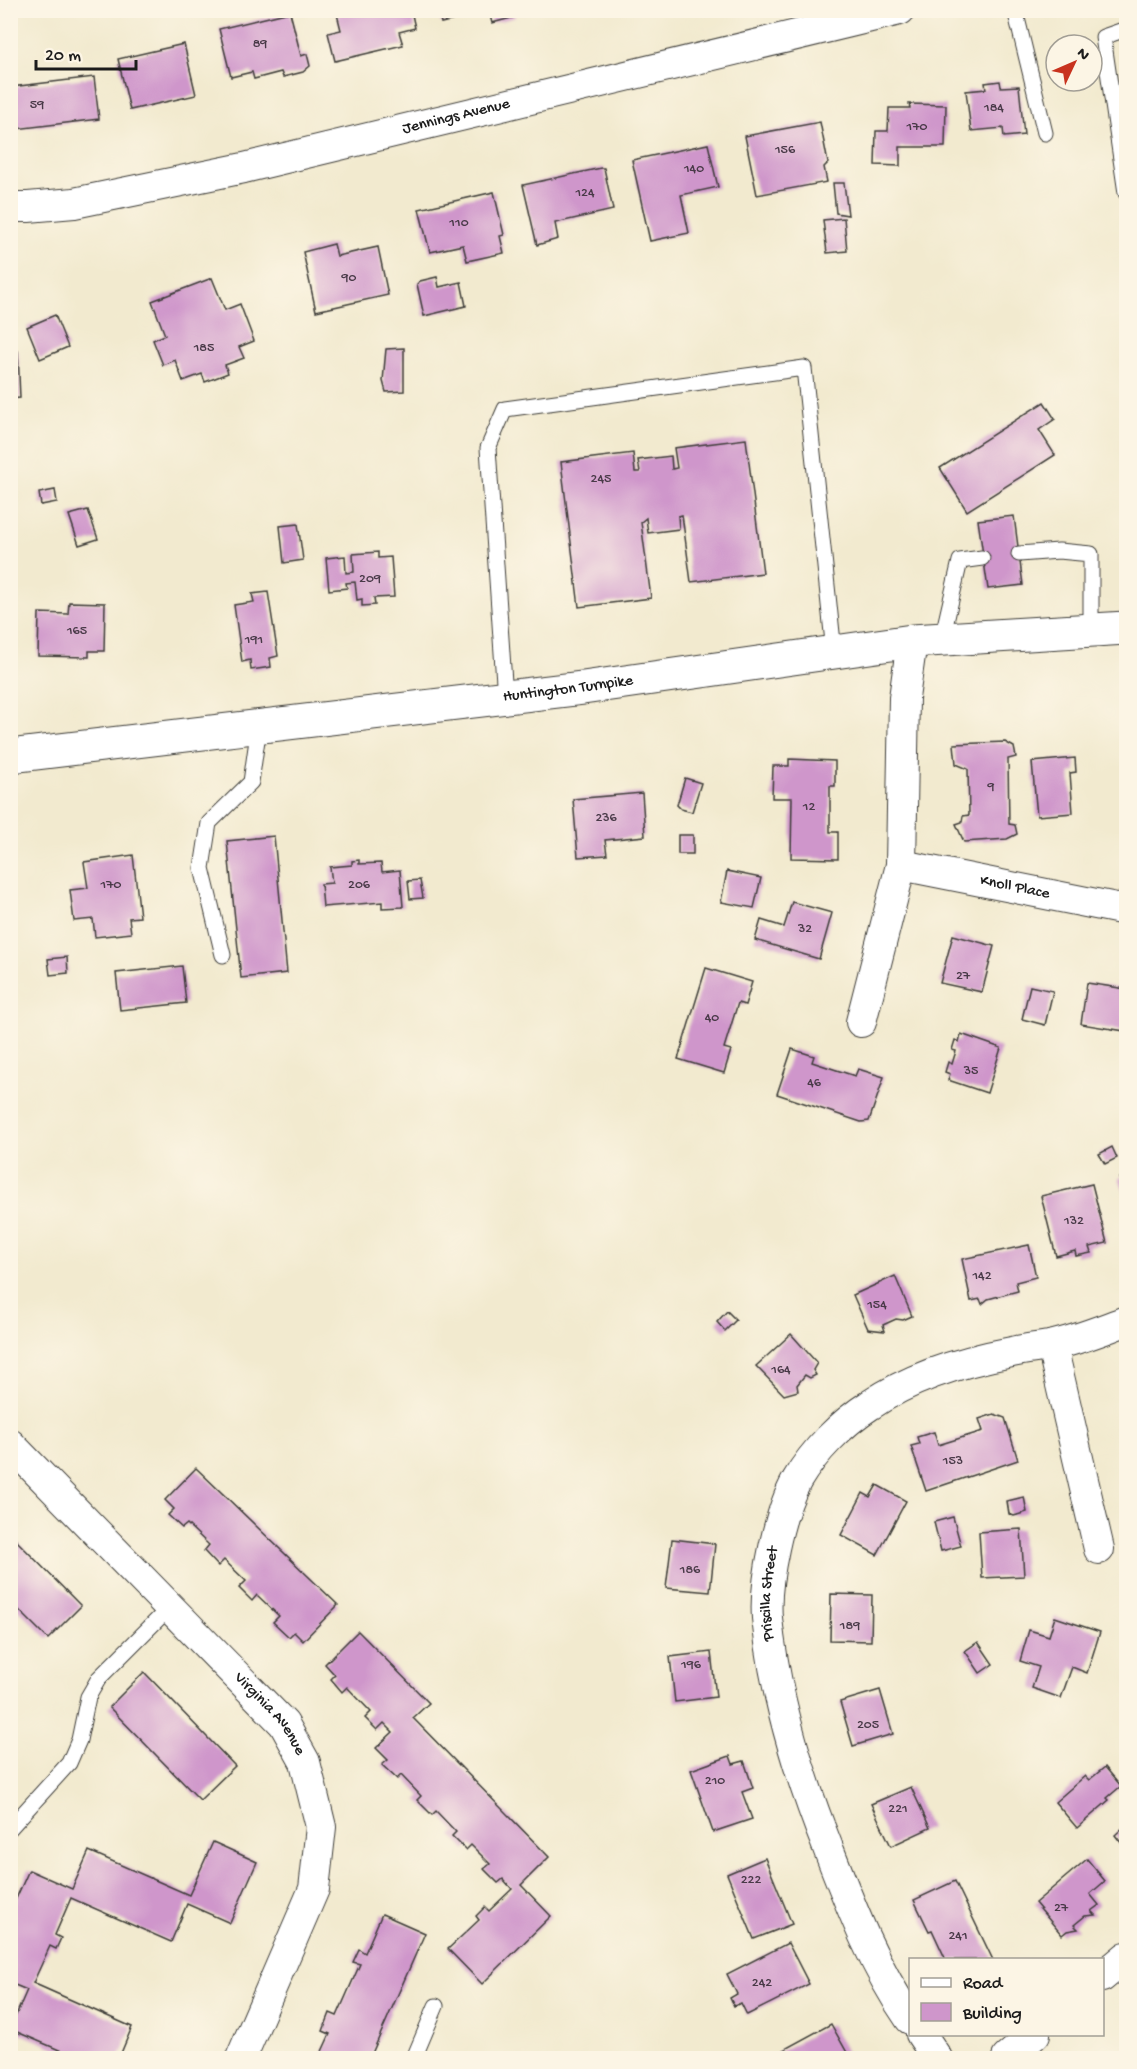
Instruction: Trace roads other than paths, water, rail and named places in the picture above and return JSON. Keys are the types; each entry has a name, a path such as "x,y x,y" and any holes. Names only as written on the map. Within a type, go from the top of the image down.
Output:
{"main road":[{"name":"Huntington Turnpike","path":"10,756 583,688 927,640 1126,628"}],"street":[{"name":"Jennings Avenue","path":"10,207 74,203 244,168 634,76 900,10"},
{"path":"861,1022 902,865 904,698 927,640"},
{"name":"Knoll Place","path":"902,865 1126,910"},
{"name":"Priscilla Street","path":"909,2017 858,1926 810,1803 777,1683 767,1616 771,1562 780,1524 797,1480 817,1453 844,1424 870,1404 914,1381 958,1366 1011,1352 1052,1346 1126,1321"},
{"path":"1052,1346 1099,1549"},
{"name":"Virginia Avenue","path":"10,1444 284,1724 305,1762 321,1827 314,1889 241,2058"},
{"path":"1104,1975 1126,1957"},
{"path":"922,2036 937,2058"},
{"path":"1007,2058 1033,2036"}],"lane":[{"path":"1015,10 1045,133"},
{"path":"1126,29 1103,37 1126,193"},
{"path":"505,697 488,448 505,409 804,368 834,652"},
{"path":"1019,554 1059,552 1091,554 1091,630"},
{"path":"927,640 960,561 982,558"},
{"path":"223,955 202,868 209,823 251,782 258,726"},
{"path":"10,1828 69,1762 79,1740 88,1697 99,1678 170,1607"},
{"path":"414,2058 436,2006"}]}
